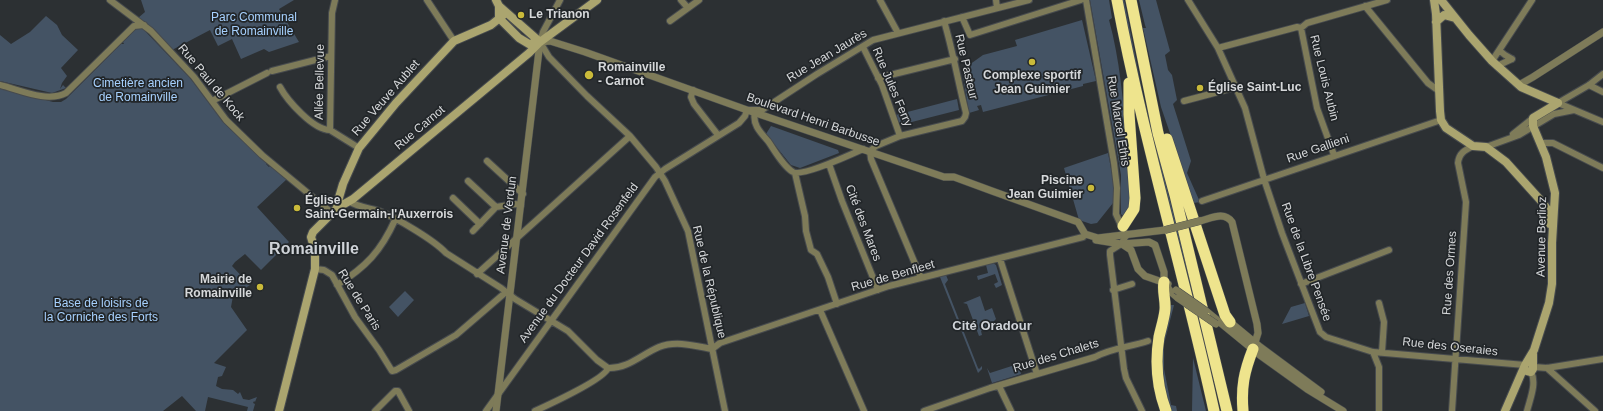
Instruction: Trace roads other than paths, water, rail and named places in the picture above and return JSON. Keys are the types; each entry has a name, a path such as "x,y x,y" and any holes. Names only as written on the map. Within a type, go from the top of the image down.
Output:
{"highway":[{"path":"1117,0 1130,66 1199,342 1214,411"},
{"path":"1131,0 1150,98 1227,411"},
{"path":"1124,231 1134,209 1135,198 1129,114 1130,66"},
{"path":"1150,98 1158,106 1173,158 1225,315 1230,322"},
{"path":"1164,282 1163,288 1165,309 1159,338 1157,367 1158,382 1166,411"},
{"path":"1243,411 1242,394 1244,372 1254,346"}],"main road":[{"name":"Rue Carnot","path":"315,268 315,250 312,237 314,230 334,210 349,201 530,53 540,42 597,0"},
{"path":"1434,0 1438,91 1442,120 1450,132 1473,146 1486,147 1506,162 1543,203 1549,217 1552,243"},
{"path":"1442,0 1468,35 1495,64 1519,85 1558,103 1533,122"},
{"path":"498,3 521,27 540,42"},
{"path":"498,3 499,18 509,29 529,44 540,42"},
{"name":"Rue Veuve Aublet","path":"334,210 343,184 359,148 396,103 454,41 495,23 506,12"},
{"path":"1436,22 1444,15 1455,18"},
{"name":"Avenue Berlioz","path":"1505,411 1517,384 1529,367 1549,303 1552,284 1552,243 1555,193 1548,164 1533,122"},
{"path":"1543,203 1555,198"},
{"path":"279,411 315,268"}],"street":[{"name":"Rue Paul de Kock","path":"110,0 136,22 145,26 190,73 226,120 265,158 334,210"},
{"name":"Allée Bellevue","path":"335,0 332,13 330,130 359,148"},
{"path":"426,0 454,41"},
{"path":"540,42 543,32 560,0"},
{"path":"681,0 688,8"},
{"path":"670,21 699,0"},
{"path":"880,0 898,33"},
{"path":"996,0 997,8"},
{"name":"Rue Jean Jaurès","path":"746,112 762,110 873,40 1029,0"},
{"path":"962,17 970,35 1081,0"},
{"name":"Rue Marcel Ethis","path":"1086,0 1114,164 1117,188 1116,214 1124,231"},
{"name":"Rue de la Libre Pensée","path":"1188,0 1218,48 1246,108 1264,179 1282,233 1320,332 1326,337 1373,352"},
{"path":"1218,48 1297,27 1301,28 1307,22 1387,0"},
{"path":"1495,64 1500,51 1532,0"},
{"path":"1365,6 1428,83 1438,91"},
{"name":"Rue Pasteur","path":"900,136 962,121 965,117 966,113 958,84 955,59 944,21"},
{"path":"0,85 54,98 61,96 66,93 136,22"},
{"name":"Rue Louis Aubin","path":"1301,28 1317,108 1334,155"},
{"path":"1519,85 1603,32"},
{"name":"Boulevard Henri Barbusse","path":"540,42 550,42 562,45 693,90 746,112 755,112 992,191 1078,222 1085,234 1098,238 1124,231 1161,230 1223,215 1228,217 1232,222 1257,324 1258,333 1254,346"},
{"name":"Rue de la République","path":"540,42 549,57 587,96 630,136 660,172 665,181 688,231 725,411"},
{"name":"Avenue de Verdun","path":"496,411 508,294 523,194 540,42"},
{"name":"Rue Jules Ferry","path":"863,47 878,78 900,136"},
{"path":"1495,64 1512,59 1500,51"},
{"path":"212,102 269,72 331,56"},
{"path":"878,78 955,59"},
{"path":"1558,103 1589,85 1603,74"},
{"path":"1589,85 1603,92"},
{"path":"280,87 298,111 326,130 330,130"},
{"path":"1184,101 1237,87"},
{"path":"693,90 691,97 694,104 718,135"},
{"path":"1558,103 1603,122"},
{"path":"1486,147 1519,135 1533,122 1554,114 1574,110"},
{"path":"660,172 739,123 746,112"},
{"path":"755,112 753,118 757,128 794,173 805,216 806,231 811,250 817,254 823,266 837,304"},
{"name":"Rue Gallieni","path":"1202,201 1334,155 1442,120"},
{"path":"478,274 630,136"},
{"path":"900,136 876,146 870,151 871,159 921,278"},
{"path":"1540,143 1553,143 1603,168"},
{"name":"Rue des Ormes","path":"1452,411 1466,202 1458,158 1462,152 1473,146"},
{"path":"794,173 800,173 829,164 863,149"},
{"path":"487,162 523,194"},
{"name":"Cité des Mares","path":"829,164 842,201 878,290"},
{"name":"Avenue du Docteur David Rosenfeld","path":"486,411 660,172"},
{"path":"468,181 496,207"},
{"path":"453,198 480,224"},
{"path":"349,201 380,212 422,236 508,294 568,331 597,360 608,368 628,364 659,347 673,344 712,349"},
{"path":"473,231 496,207 515,204 521,205"},
{"path":"337,285 367,264 376,254 395,220"},
{"path":"1078,222 1083,237 1121,244 1149,242 1155,245"},
{"path":"1161,230 1155,245 1164,272 1164,282 1170,291 1206,311 1232,334 1254,346"},
{"path":"1124,231 1121,244 1110,251 1113,290 1126,378 1142,411"},
{"name":"Rue de Benfleet","path":"712,349 720,343 878,290 1083,237"},
{"path":"1121,244 1131,250 1138,269 1145,276 1164,282"},
{"path":"1301,284 1389,250"},
{"path":"1000,259 1037,374"},
{"name":"Rue de Paris","path":"315,268 328,271 355,317 392,370 403,366 456,335 508,294"},
{"path":"1113,290 1132,284"},
{"path":"1177,294 1215,319"},
{"path":"1215,319 1219,312 1221,302"},
{"path":"1379,304 1384,322 1382,352"},
{"path":"820,310 864,411"},
{"path":"1230,322 1254,346 1307,389 1344,411"},
{"name":"Rue des Chalets","path":"924,411 1037,374 1148,341"},
{"path":"1373,352 1378,363 1379,411"},
{"name":"Rue des Oseraies","path":"1373,352 1547,368 1603,359"},
{"path":"1527,411 1534,382 1534,377 1529,367"},
{"name":"Avenue du Docteur David Rosenfeld","path":"499,380 516,368"},
{"path":"535,411 589,384 606,373 608,368"},
{"path":"1547,368 1595,411"},
{"path":"999,386 1011,411"},
{"path":"375,411 395,391 398,391 408,411"}],"place":[{"name":"Le Trianon","path":"521,15"},
{"name":"Complexe sportif Jean Guimier","path":"1032,62"},
{"name":"Romainville - Carnot","path":"589,75"},
{"name":"Église Saint-Luc","path":"1200,88"},
{"name":"Piscine Jean Guimier","path":"1091,188"},
{"name":"Église Saint-Germain-l'Auxerrois","path":"297,208"},
{"name":"Mairie de Romainville","path":"260,287"}],"district":[{"name":"Romainville","path":"314,250"},
{"name":"Cité Oradour","path":"992,326"}],"park label":[{"name":"Parc Communal de Romainville","path":"254,25"},
{"name":"Cimetière ancien de Romainville","path":"138,91"},
{"name":"Base de loisirs de la Corniche des Forts","path":"101,311"}]}
